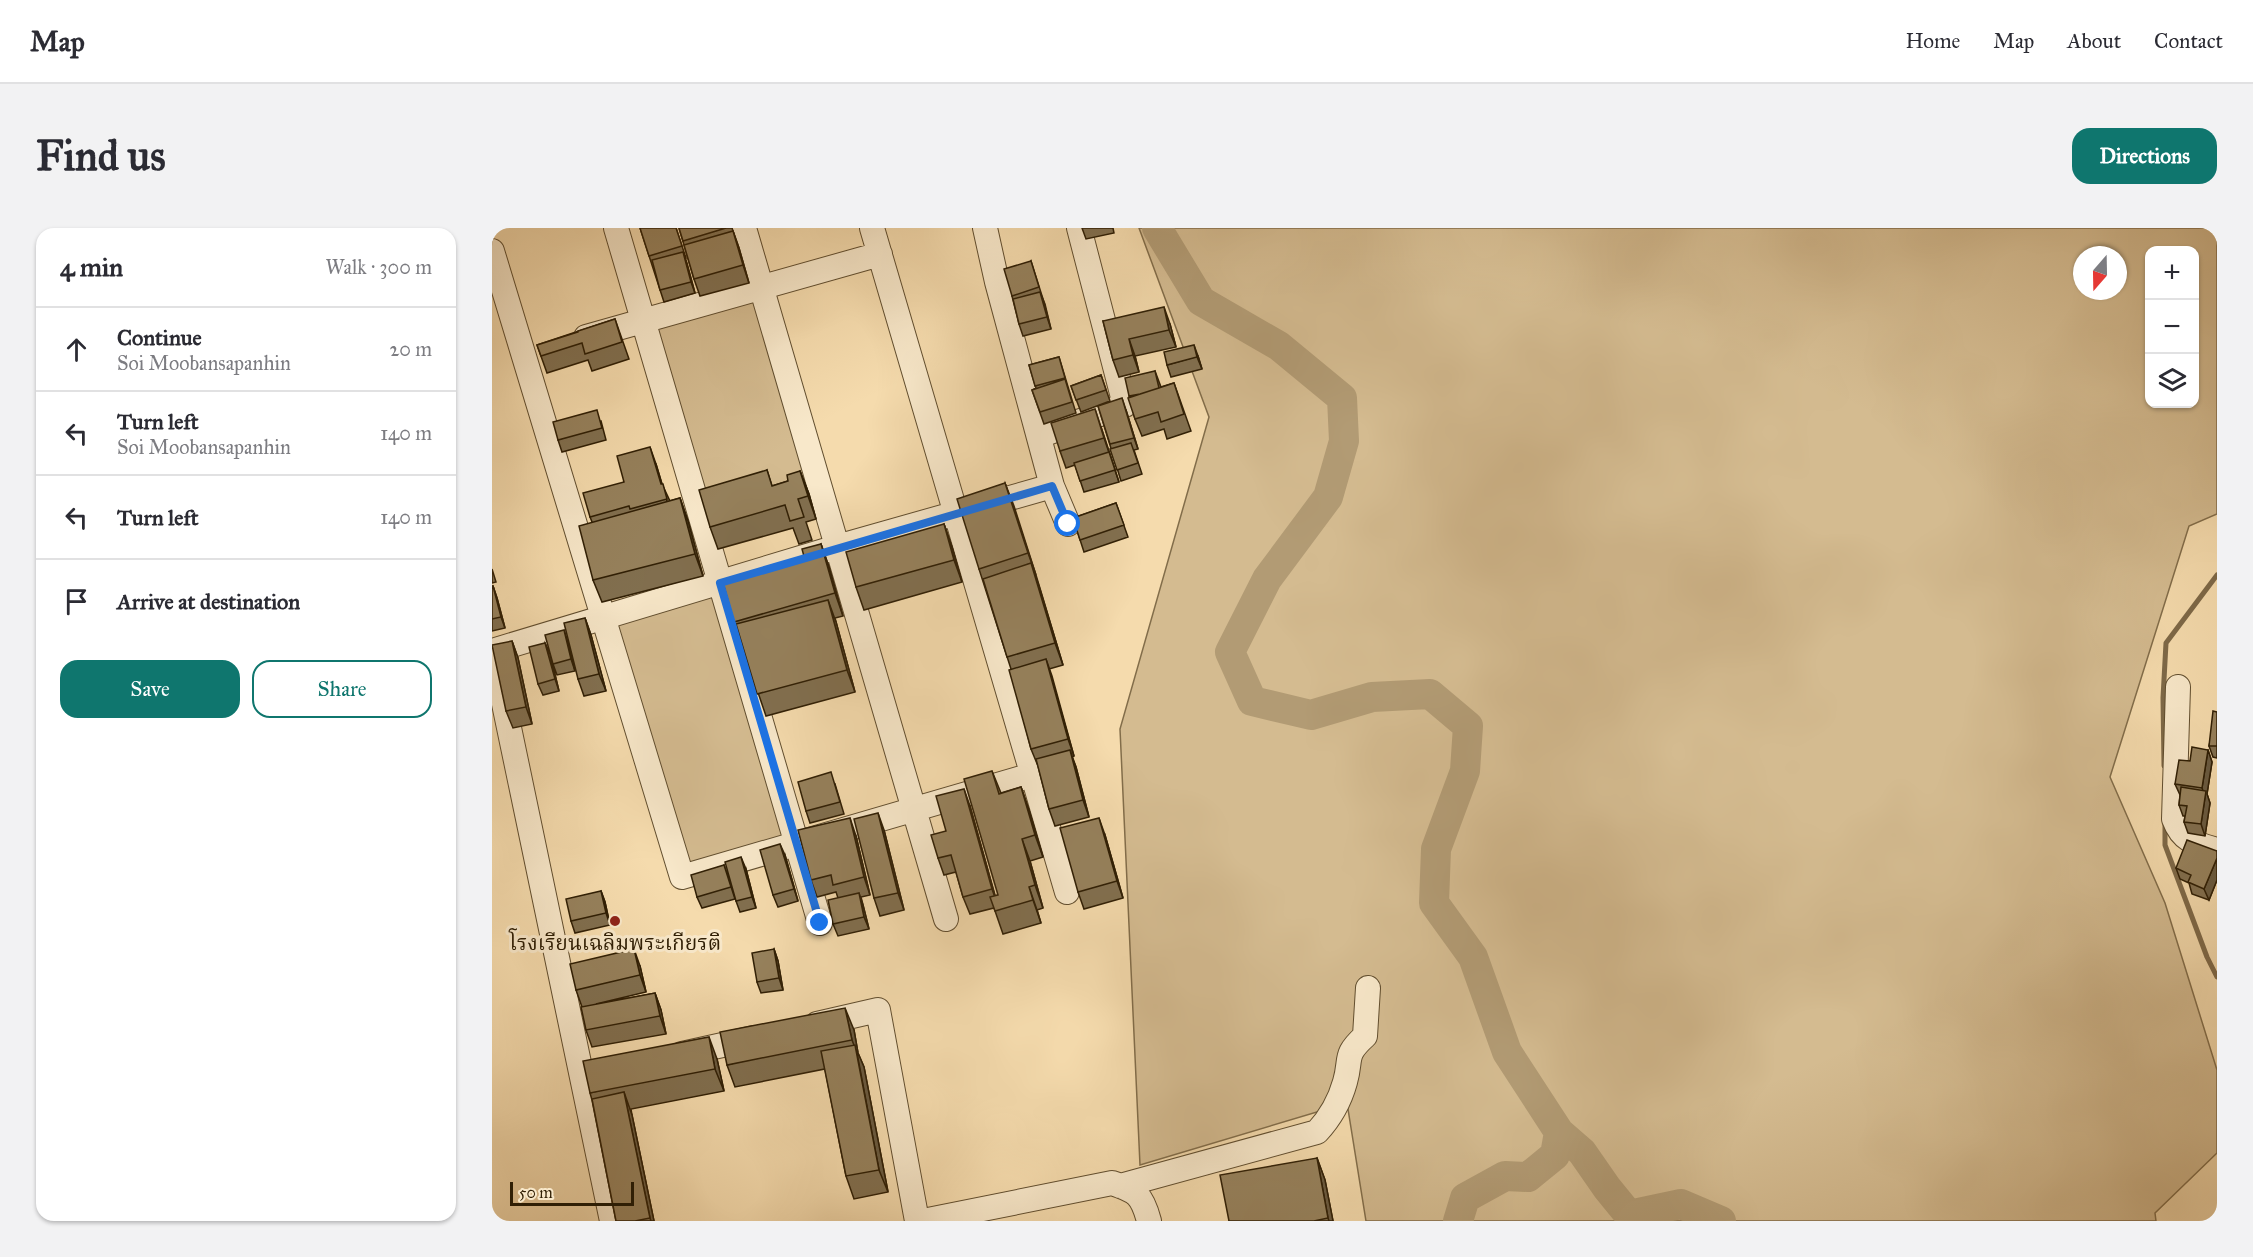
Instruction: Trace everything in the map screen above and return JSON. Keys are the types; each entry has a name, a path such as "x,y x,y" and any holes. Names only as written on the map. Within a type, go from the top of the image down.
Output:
{"street":[{"path":"616,228 820,923"},
{"path":"744,228 946,919"},
{"path":"872,228 1066,892"},
{"path":"985,228 997,282 1052,486 1068,524"},
{"path":"1039,436 1125,405 1079,228"},
{"path":"492,251 545,349 603,618 682,877 1032,776"},
{"path":"545,349 880,254"},
{"path":"612,1221 595,1074 492,651 837,547 1052,486"},
{"path":"2178,687 2174,819 2179,832 2194,843 2217,850"},
{"path":"1120,1186 1317,1132 1329,1120 1345,1083 1351,1048 1365,1036 1368,988"},
{"path":"663,1059 878,1010 917,1221"},
{"path":"923,1221 1112,1183 1130,1189 1143,1200 1149,1221"}],"shaded area":[{"path":"1139,228 2217,228 2217,514 2189,526 2110,777 2165,903 2217,1070 2217,1153 2155,1213 2156,1221 1366,1221 1347,1103 1140,1165 1120,729 1209,417"},
{"path":"756,300 809,480 709,504 654,328"},
{"path":"715,594 787,840 687,867 615,623"}],"building":[{"path":"640,228 676,228 682,246 649,256"},
{"path":"679,228 726,228 683,241"},
{"path":"733,231 743,265 694,279 684,245"},
{"path":"683,252 691,282 660,290 652,260"},
{"path":"1031,261 1039,287 1012,296 1004,269"},
{"path":"1040,292 1047,317 1019,324 1013,299"},
{"path":"1164,307 1169,330 1129,339 1133,355 1113,360 1103,321"},
{"path":"615,319 622,342 585,354 582,343 541,356 537,345"},
{"path":"1194,345 1197,357 1167,365 1164,352"},
{"path":"1059,357 1065,378 1035,386 1029,365"},
{"path":"1155,371 1159,388 1129,396 1125,378"},
{"path":"1101,375 1106,390 1076,400 1071,386"},
{"path":"1065,379 1072,402 1040,412 1032,390"},
{"path":"1174,383 1184,414 1161,422 1158,412 1135,419 1128,398"},
{"path":"1122,398 1134,438 1110,444 1098,406"},
{"path":"1095,409 1104,438 1060,451 1051,423"},
{"path":"597,410 602,428 558,440 553,422"},
{"path":"1131,443 1138,463 1117,470 1110,449"},
{"path":"650,447 667,499 630,509 629,506 590,517 583,493 624,482 617,456"},
{"path":"1109,452 1115,470 1080,481 1074,463"},
{"path":"767,470 772,486 788,481 787,475 800,471 808,496 798,499 804,517 790,521 785,505 710,527 699,490"},
{"path":"1005,483 1028,553 979,569 957,499"},
{"path":"680,498 695,554 593,580 579,526"},
{"path":"1116,503 1124,525 1080,540 1073,518"},
{"path":"944,524 954,560 856,587 846,552"},
{"path":"821,544 835,593 734,622 723,583 805,560 802,549"},
{"path":"1031,563 1055,643 1007,657 983,579"},
{"path":"492,586 501,617 492,619"},
{"path":"828,600 847,670 757,694 736,624"},
{"path":"585,618 599,674 578,679 564,623"},
{"path":"564,630 571,659 553,664 545,635"},
{"path":"512,641 526,707 506,711 492,645"},
{"path":"545,643 555,679 538,684 529,647"},
{"path":"1046,659 1068,739 1031,749 1009,670"},
{"path":"2213,711 2217,712 2217,746 2209,746"},
{"path":"2192,747 2208,750 2202,788 2175,784 2179,760 2190,761"},
{"path":"1070,750 1083,800 1049,809 1036,759"},
{"path":"992,771 999,794 1021,787 1035,835 1022,839 1035,885 1029,887 1033,900 995,911 990,897 998,895 964,779"},
{"path":"831,772 840,802 806,811 798,782"},
{"path":"2181,787 2206,791 2201,824 2184,822 2187,806 2179,805"},
{"path":"964,789 992,889 963,897 951,855 938,858 931,835 946,831 936,796"},
{"path":"878,813 898,893 874,898 854,819"},
{"path":"850,818 864,877 833,885 831,875 811,880 798,830"},
{"path":"1099,818 1117,881 1078,892 1060,828"},
{"path":"2187,840 2217,851 2217,858 2204,889 2188,882 2191,875 2176,868"},
{"path":"780,844 794,889 773,895 760,850"},
{"path":"741,857 752,897 736,901 725,862"},
{"path":"724,865 731,887 697,897 691,875"},
{"path":"601,891 606,913 571,921 566,899"},
{"path":"859,893 864,917 833,924 828,900"},
{"path":"634,949 640,975 576,990 570,964"},
{"path":"774,949 779,978 757,982 752,953"},
{"path":"655,993 660,1016 586,1030 581,1007"},
{"path":"845,1008 852,1040 727,1065 720,1032"},
{"path":"709,1037 715,1069 590,1093 583,1061"},
{"path":"855,1045 879,1170 846,1176 821,1051"},
{"path":"624,1092 650,1218 635,1221 616,1221 592,1099"},
{"path":"1317,1158 1328,1218 1314,1221 1229,1221 1220,1175"}],"waterway":[{"path":"1157,228 1201,301 1279,346 1342,398 1344,441 1328,497 1267,579 1230,652 1252,701 1311,715 1372,697 1430,694 1468,726 1465,771 1436,849 1434,903 1473,957 1507,1052 1559,1132 1555,1155 1528,1177 1505,1176 1465,1198 1458,1221"},
{"path":"2164,766 2163,698 2166,643 2217,575"},
{"path":"2165,824 2165,845 2207,957 2217,977"},
{"path":"1559,1132 1582,1152 1629,1215 1681,1204 1721,1221"}],"place":[{"name":"โรงเรียนเฉลิมพระเกียรติ","path":"615,921"}],"route":[{"path":"820,923 720,583 1052,486 1068,524"}]}
